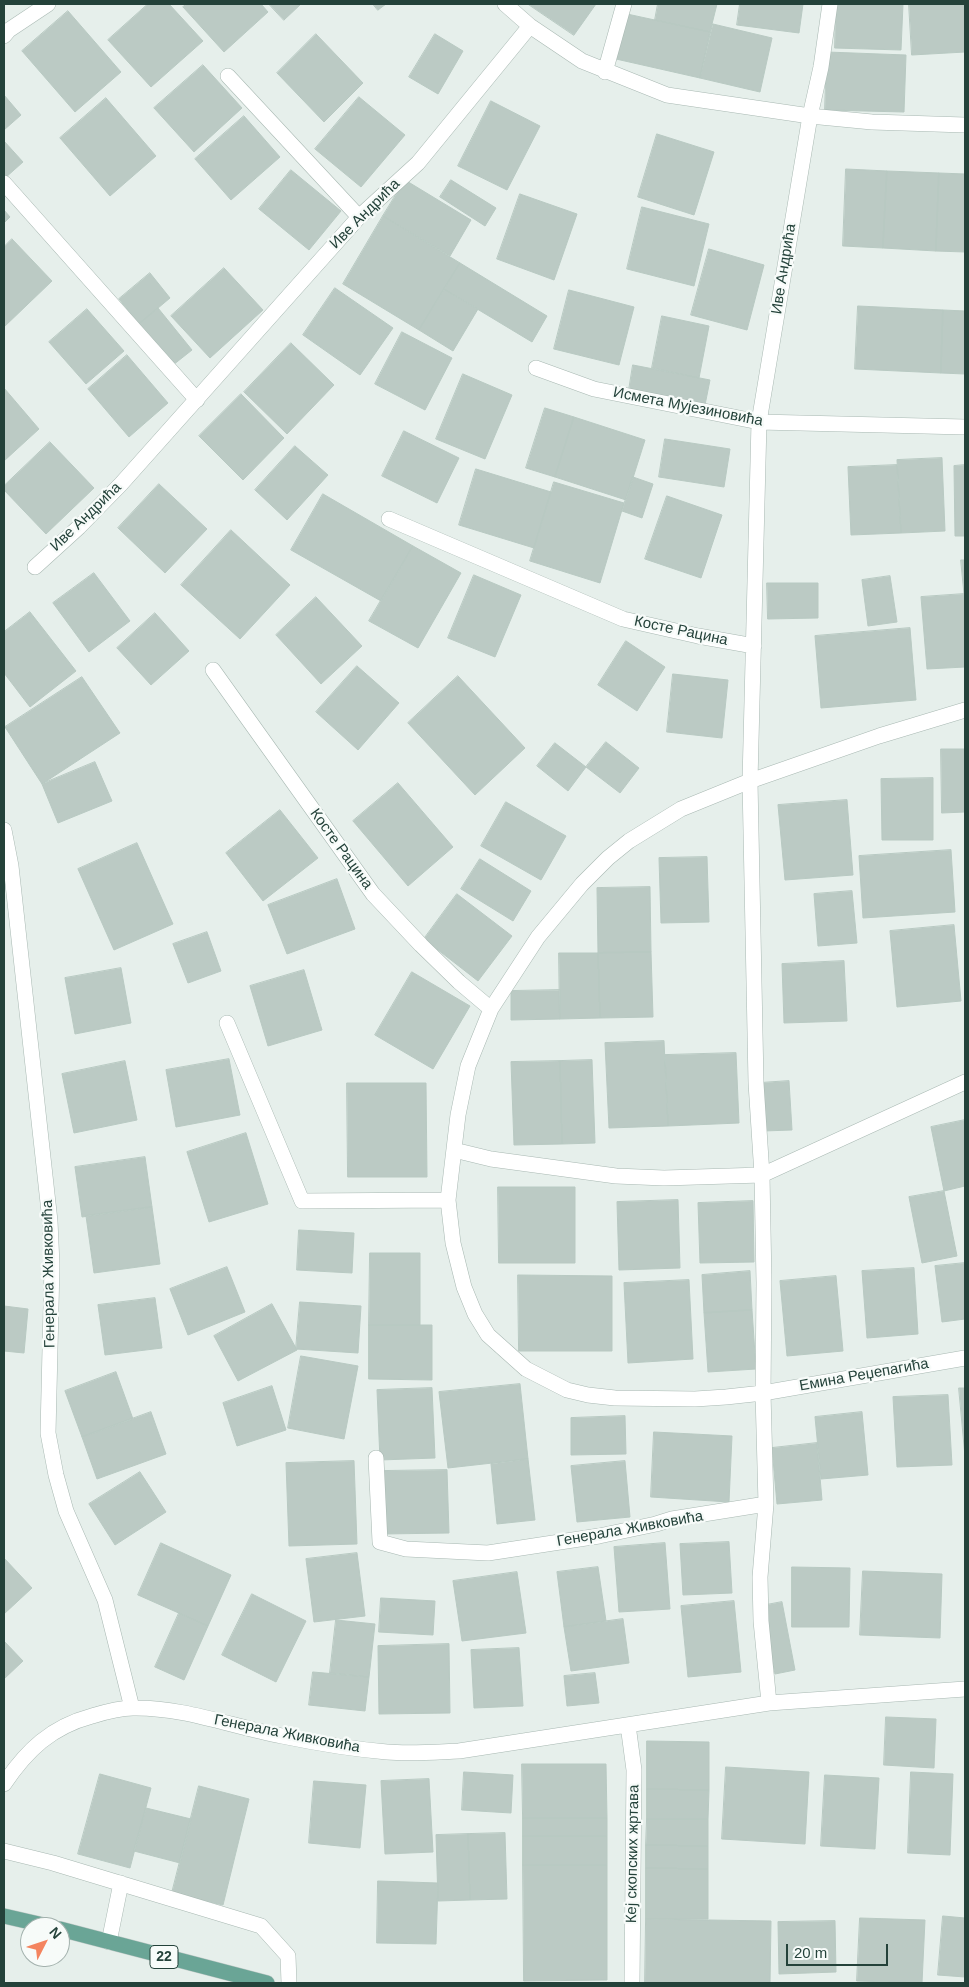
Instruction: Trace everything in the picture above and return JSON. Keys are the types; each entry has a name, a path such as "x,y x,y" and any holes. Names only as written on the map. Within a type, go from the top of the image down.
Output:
{"main road":[{"path":"4,1916 20,1920"},
{"name":"22","path":"70,1932 223,1978 267,1983"}],"street":[{"path":"4,36 48,4"},
{"path":"505,4 530,26 582,61 667,95 810,116 872,122 965,125"},
{"path":"606,72 624,4"},
{"name":"Иве Андрића","path":"759,422 810,116 821,67 830,4"},
{"name":"Иве Андрића","path":"35,567 121,484 358,217 418,163 530,26"},
{"path":"228,76 358,217"},
{"path":"4,183 197,400"},
{"name":"Исмета Мујезиновића","path":"536,368 594,389 759,422 965,427"},
{"path":"759,422 750,781 756,1083 762,1175 764,1283 763,1393 766,1504 760,1594 763,1655 769,1704"},
{"name":"Косте Рацина","path":"389,519 623,619 698,636 754,646"},
{"name":"Косте Рацина","path":"213,670 373,894 427,952 491,1009"},
{"path":"227,1023 302,1201 448,1200 458,1115 468,1066 491,1009 538,938 582,884 608,858 628,841 674,812 750,781 879,736 965,710"},
{"name":"Генерала Живковића","path":"4,830 11,866 50,1221 52,1265 48,1433 66,1511 105,1600 132,1708"},
{"path":"454,1150 491,1159 616,1176 664,1178 762,1175 965,1082"},
{"name":"Емина Реџепагића","path":"448,1200 453,1243 464,1287 474,1314 488,1335 503,1351 526,1369 567,1390 588,1395 657,1399 726,1397 763,1393 965,1358"},
{"name":"Генерала Живковића","path":"376,1458 380,1542 406,1549 488,1553 599,1536 672,1519 766,1504"},
{"name":"Генерала Живковића","path":"4,1784 42,1740 58,1729 92,1716 132,1708 159,1709 316,1743 388,1752 459,1751 769,1704 965,1688"},
{"name":"Кеј скопских жртава","path":"628,1726 634,1770 632,1983"},
{"path":"4,1851 53,1863 261,1926 288,1956 289,1983"},
{"path":"109,1942 121,1883"}],"building":[{"path":"148,4 169,4 203,41 151,87 108,40"},
{"path":"187,4 261,4 268,12 224,52 183,7"},
{"path":"269,4 301,4 284,20"},
{"path":"373,4 386,4 378,10"},
{"path":"528,4 596,4 574,35"},
{"path":"658,4 717,4 710,32 655,20"},
{"path":"740,4 803,4 799,33 737,25"},
{"path":"836,4 903,4 901,50 835,48"},
{"path":"909,4 964,4 965,52 912,55"},
{"path":"68,11 121,72 75,112 22,51"},
{"path":"627,14 710,32 700,78 616,59"},
{"path":"713,24 772,38 760,92 700,78"},
{"path":"316,34 363,83 324,122 277,73"},
{"path":"435,34 463,51 438,94 409,77"},
{"path":"827,52 906,55 904,112 825,110"},
{"path":"203,65 242,108 194,152 154,108"},
{"path":"4,95 21,115 4,130"},
{"path":"359,97 405,135 361,187 315,149"},
{"path":"106,98 156,156 110,196 60,138"},
{"path":"491,101 540,126 507,190 458,166"},
{"path":"244,116 280,157 231,200 195,159"},
{"path":"657,134 714,152 694,215 638,197"},
{"path":"4,141 23,162 5,178 4,176"},
{"path":"846,169 887,171 883,248 843,246"},
{"path":"291,170 341,211 309,250 259,209"},
{"path":"887,171 939,173 936,251 883,248"},
{"path":"939,173 965,174 965,252 936,251"},
{"path":"405,180 471,220 450,256 383,216"},
{"path":"451,180 496,208 485,226 440,197"},
{"path":"520,194 577,214 554,280 497,259"},
{"path":"642,207 709,224 694,286 627,269"},
{"path":"4,210 10,217 4,223"},
{"path":"383,216 460,263 419,330 343,284"},
{"path":"12,239 52,281 4,327 4,247"},
{"path":"709,249 764,265 747,330 691,315"},
{"path":"460,263 547,316 532,342 444,289"},
{"path":"224,268 263,310 210,358 171,316"},
{"path":"150,273 170,298 139,324 119,299"},
{"path":"335,288 393,328 360,375 303,335"},
{"path":"444,289 478,309 453,351 419,330"},
{"path":"569,290 634,307 619,365 554,349"},
{"path":"858,306 943,310 941,373 855,369"},
{"path":"158,308 192,350 173,365 139,324"},
{"path":"87,309 124,351 86,384 49,342"},
{"path":"943,310 965,311 965,374 941,373"},
{"path":"662,316 709,326 699,378 652,368"},
{"path":"402,332 452,358 425,410 375,384"},
{"path":"291,343 334,385 287,434 244,392"},
{"path":"127,355 168,403 129,437 88,389"},
{"path":"633,365 710,380 705,405 629,390"},
{"path":"463,374 512,395 485,459 436,439"},
{"path":"4,388 39,429 4,461"},
{"path":"241,394 284,438 243,480 199,436"},
{"path":"545,408 574,417 555,477 526,468"},
{"path":"574,417 645,440 626,500 555,477"},
{"path":"404,431 459,458 437,503 382,476"},
{"path":"665,439 730,449 724,487 659,477"},
{"path":"50,442 94,488 46,534 4,490 4,486"},
{"path":"295,446 328,475 287,520 255,490"},
{"path":"942,458 945,531 901,533 897,460"},
{"path":"897,465 901,533 851,535 848,467"},
{"path":"965,465 965,536 955,536 954,466"},
{"path":"476,469 551,492 534,548 459,525"},
{"path":"633,477 653,484 642,518 622,511"},
{"path":"554,482 624,503 600,583 530,561"},
{"path":"159,484 207,529 165,573 118,528"},
{"path":"323,494 413,546 381,601 291,550"},
{"path":"667,496 722,515 701,578 645,559"},
{"path":"231,530 290,585 240,639 181,585"},
{"path":"413,546 461,573 418,648 369,621"},
{"path":"961,560 965,560 965,615 964,594"},
{"path":"94,573 130,621 89,652 53,603"},
{"path":"474,575 521,595 495,657 448,638"},
{"path":"890,576 897,622 868,626 862,580"},
{"path":"767,583 818,583 818,618 768,619"},
{"path":"964,594 965,667 927,669 921,597"},
{"path":"316,597 362,646 321,684 276,635"},
{"path":"30,612 76,671 30,707 4,673 4,632"},
{"path":"155,613 189,651 151,685 117,648"},
{"path":"910,628 916,700 821,708 815,636"},
{"path":"626,641 665,667 637,711 598,685"},
{"path":"357,666 399,703 358,750 316,712"},
{"path":"673,674 728,680 722,738 667,732"},
{"path":"458,676 525,748 475,795 408,723"},
{"path":"82,677 120,733 42,784 5,727"},
{"path":"606,742 639,768 620,793 586,767"},
{"path":"555,743 586,767 568,791 537,766"},
{"path":"941,749 965,749 965,812 942,813"},
{"path":"95,762 112,801 58,823 42,784"},
{"path":"933,778 933,840 882,840 881,779"},
{"path":"398,783 453,847 408,886 353,821"},
{"path":"847,800 853,875 785,880 778,805"},
{"path":"506,802 566,836 541,880 481,846"},
{"path":"280,810 318,858 263,901 226,853"},
{"path":"137,843 173,924 114,950 78,869"},
{"path":"951,850 955,912 863,918 859,856"},
{"path":"707,857 709,922 661,923 659,858"},
{"path":"480,859 531,891 513,921 461,889"},
{"path":"337,879 355,929 287,954 268,905"},
{"path":"650,887 651,952 598,953 597,888"},
{"path":"852,891 857,943 818,946 814,894"},
{"path":"457,894 512,936 478,981 424,939"},
{"path":"954,925 961,1001 897,1007 890,931"},
{"path":"207,932 221,971 188,983 173,944"},
{"path":"651,952 653,1017 600,1018 598,953"},
{"path":"559,953 598,953 600,1018 560,1019"},
{"path":"844,961 847,1021 784,1023 782,964"},
{"path":"121,968 131,1023 75,1034 65,978"},
{"path":"304,970 322,1030 268,1046 250,986"},
{"path":"412,972 470,1006 433,1069 375,1035"},
{"path":"560,990 560,1019 511,1020 511,991"},
{"path":"664,1041 668,1126 609,1128 605,1043"},
{"path":"736,1053 739,1123 668,1126 665,1055"},
{"path":"229,1059 240,1115 176,1127 166,1070"},
{"path":"592,1060 595,1143 562,1144 560,1061"},
{"path":"125,1061 137,1120 74,1133 62,1074"},
{"path":"560,1061 562,1144 514,1145 511,1062"},
{"path":"789,1081 792,1130 763,1131 760,1083"},
{"path":"347,1083 426,1083 427,1177 348,1177"},
{"path":"965,1120 965,1186 944,1191 931,1127"},
{"path":"246,1133 268,1204 209,1222 187,1152"},
{"path":"145,1157 152,1207 82,1217 75,1167"},
{"path":"498,1187 575,1187 575,1263 499,1263"},
{"path":"944,1191 957,1256 922,1263 909,1197"},
{"path":"678,1200 680,1268 619,1270 617,1202"},
{"path":"753,1201 754,1262 700,1263 698,1203"},
{"path":"152,1207 160,1264 94,1273 86,1216"},
{"path":"299,1230 354,1233 352,1273 297,1270"},
{"path":"370,1253 420,1253 420,1325 369,1325"},
{"path":"965,1263 965,1319 942,1322 935,1266"},
{"path":"227,1267 245,1312 188,1335 170,1289"},
{"path":"914,1268 918,1334 867,1338 862,1271"},
{"path":"750,1271 752,1310 704,1313 702,1275"},
{"path":"518,1275 612,1276 612,1351 519,1351"},
{"path":"836,1276 843,1351 787,1356 780,1281"},
{"path":"689,1280 693,1359 628,1363 624,1283"},
{"path":"155,1298 162,1348 105,1355 98,1305"},
{"path":"300,1302 361,1306 358,1353 296,1349"},
{"path":"272,1304 297,1350 238,1381 214,1336"},
{"path":"4,1306 28,1309 24,1353 4,1351"},
{"path":"752,1310 756,1369 708,1372 704,1313"},
{"path":"369,1325 432,1325 432,1380 369,1379"},
{"path":"301,1356 358,1366 344,1439 288,1428"},
{"path":"116,1372 133,1419 82,1437 65,1391"},
{"path":"520,1384 528,1459 448,1468 439,1392"},
{"path":"272,1386 286,1430 237,1446 223,1403"},
{"path":"432,1388 435,1458 380,1460 377,1390"},
{"path":"959,1388 965,1388 965,1456"},
{"path":"948,1395 952,1465 897,1467 893,1397"},
{"path":"151,1412 166,1454 97,1479 82,1437"},
{"path":"862,1412 868,1475 821,1479 815,1417"},
{"path":"625,1416 626,1454 571,1455 571,1418"},
{"path":"654,1432 732,1436 729,1502 651,1497"},
{"path":"817,1443 822,1500 777,1504 772,1448"},
{"path":"528,1459 535,1520 497,1524 491,1464"},
{"path":"354,1461 357,1544 289,1546 286,1463"},
{"path":"625,1461 630,1517 577,1522 571,1466"},
{"path":"447,1470 449,1533 383,1534 382,1471"},
{"path":"140,1472 166,1512 115,1545 89,1504"},
{"path":"729,1542 732,1593 683,1595 680,1544"},
{"path":"161,1543 231,1575 208,1626 138,1595"},
{"path":"665,1543 670,1609 619,1612 614,1547"},
{"path":"357,1553 365,1616 314,1622 306,1559"},
{"path":"4,1558 32,1588 4,1614"},
{"path":"598,1567 606,1621 564,1627 557,1572"},
{"path":"792,1567 850,1568 849,1627 792,1627"},
{"path":"863,1571 942,1574 940,1638 860,1635"},
{"path":"517,1572 526,1633 462,1641 453,1581"},
{"path":"252,1594 306,1621 276,1682 222,1655"},
{"path":"381,1598 435,1601 433,1635 379,1632"},
{"path":"734,1601 741,1672 688,1677 681,1606"},
{"path":"782,1602 795,1670 775,1674 761,1606"},
{"path":"179,1613 208,1626 184,1680 155,1667"},
{"path":"623,1619 629,1663 571,1671 564,1627"},
{"path":"336,1620 375,1624 369,1677 330,1673"},
{"path":"4,1641 23,1661 4,1679"},
{"path":"449,1644 450,1713 379,1714 378,1646"},
{"path":"519,1648 523,1706 474,1708 471,1650"},
{"path":"313,1672 369,1677 365,1711 309,1705"},
{"path":"595,1673 599,1703 567,1706 564,1676"},
{"path":"886,1717 936,1719 934,1768 884,1765"},
{"path":"647,1741 709,1742 709,1790 647,1789"},
{"path":"522,1764 606,1764 607,1818 523,1818"},
{"path":"726,1767 809,1772 805,1844 722,1839"},
{"path":"464,1772 513,1775 511,1813 462,1810"},
{"path":"911,1772 953,1774 950,1855 908,1853"},
{"path":"100,1774 151,1788 130,1868 78,1854"},
{"path":"825,1775 879,1778 875,1849 821,1846"},
{"path":"429,1779 433,1852 385,1854 381,1781"},
{"path":"314,1781 366,1785 360,1848 309,1843"},
{"path":"199,1786 249,1799 223,1905 172,1893"},
{"path":"647,1789 709,1790 708,1819 647,1819"},
{"path":"146,1808 191,1819 180,1863 134,1851"},
{"path":"523,1818 607,1818 607,1836 523,1836"},
{"path":"647,1819 708,1819 708,1846 646,1845"},
{"path":"505,1833 507,1899 470,1900 468,1834"},
{"path":"468,1834 470,1900 438,1901 436,1835"},
{"path":"523,1836 607,1836 607,1865 523,1865"},
{"path":"646,1845 708,1846 708,1869 646,1868"},
{"path":"523,1865 607,1865 607,1980 524,1981"},
{"path":"646,1868 708,1869 708,1919 646,1919"},
{"path":"378,1881 438,1883 436,1944 377,1943"},
{"path":"943,1916 965,1918 965,1977 938,1975"},
{"path":"860,1918 925,1920 922,1983 857,1981"},
{"path":"646,1919 771,1921 770,1983 645,1983"},
{"path":"835,1921 836,1972 779,1974 778,1922"}]}
